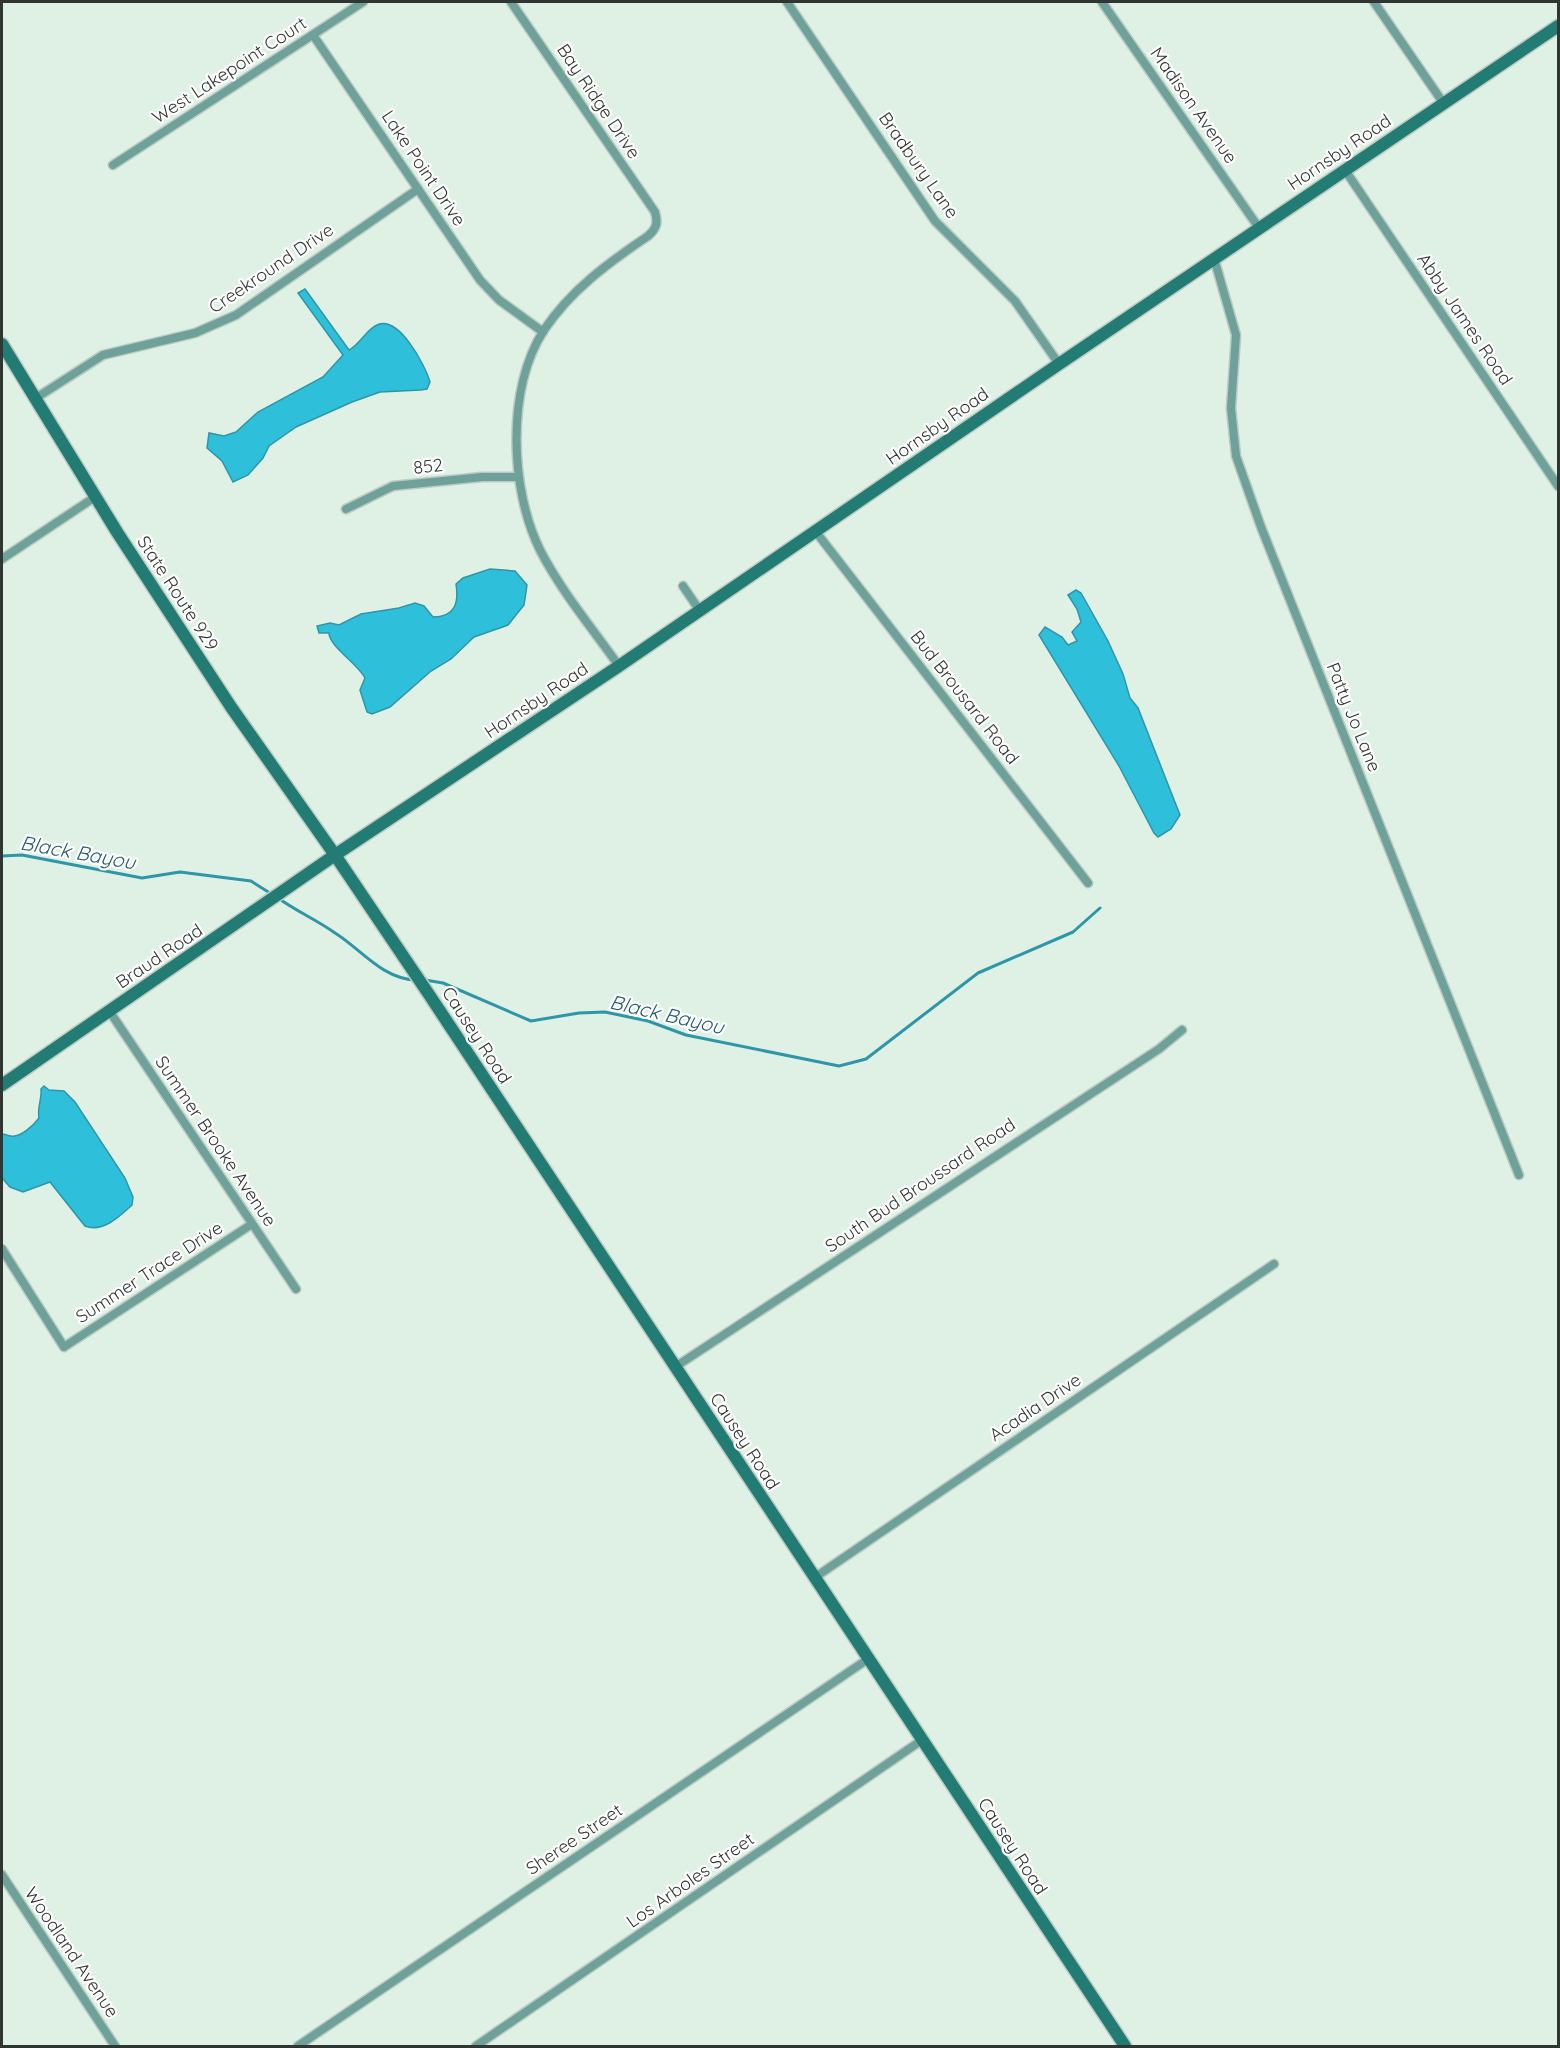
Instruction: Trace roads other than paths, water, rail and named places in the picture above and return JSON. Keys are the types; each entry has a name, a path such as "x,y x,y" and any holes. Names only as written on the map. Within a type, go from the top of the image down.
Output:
{"street":[{"name":"West Lakepoint Court","path":"113,165 363,2"},
{"name":"Bay Ridge Drive","path":"511,2 655,212 657,221 652,232 585,282 543,332"},
{"name":"Bradbury Lane","path":"788,2 935,221 1015,302 1059,364"},
{"name":"Madison Avenue","path":"1102,2 1259,228"},
{"path":"1374,2 1443,104"},
{"name":"Hornsby Road","path":"335,855 619,666 1214,258 1558,26"},
{"name":"Lake Point Drive","path":"313,35 480,280 499,300 543,332"},
{"name":"Abby James Road","path":"1345,170 1557,481"},
{"name":"Creekround Drive","path":"36,398 103,355 195,333 236,315 418,189"},
{"name":"Patty Jo Lane","path":"1214,258 1236,334 1232,408 1236,456 1261,527 1519,1175"},
{"path":"543,332 521,396 517,477 527,517 541,550 557,579 619,666"},
{"name":"State Route 929","path":"2,344 95,497 231,707 335,855"},
{"name":"852","path":"346,509 393,486 482,477 517,477"},
{"path":"2,559 95,497"},
{"name":"Bud Brousard Road","path":"816,532 1088,883"},
{"path":"683,586 700,611"},
{"name":"Braud Road","path":"2,1085 335,855"},
{"name":"Causey Road","path":"335,855 1125,2046"},
{"name":"Summer Brooke Avenue","path":"110,1012 296,1289"},
{"name":"South Bud Broussard Road","path":"675,1368 1159,1049 1182,1030"},
{"name":"Summer Trace Drive","path":"2,1249 64,1347 252,1224"},
{"name":"Acadia Drive","path":"814,1578 1274,1264"},
{"name":"Sheree Street","path":"298,2046 868,1659"},
{"name":"Los Arboles Street","path":"476,2046 921,1740"},
{"name":"Woodland Avenue","path":"2,1875 115,2046"}],"water":[{"path":"305,289 349,350 373,327 385,324 394,327 410,343 430,382 427,389 380,392 296,427 269,446 263,458 248,475 233,482 222,461 207,448 209,433 224,436 236,432 258,412 323,377 343,355 298,293"},
{"path":"490,569 515,571 527,585 524,605 508,625 474,637 451,659 431,671 390,707 372,714 367,712 360,690 365,678 334,644 329,633 319,633 317,626 330,623 339,625 361,614 415,603 424,606 433,617 446,615 451,612 456,603 456,584 463,578"},
{"path":"1076,590 1081,593 1108,641 1123,674 1130,698 1138,708 1180,815 1171,829 1158,837 1119,766 1039,635 1045,627 1062,637 1068,645 1077,641 1072,632 1081,622 1077,609 1068,595"},
{"path":"44,1086 49,1090 64,1091 75,1102 125,1178 133,1197 132,1205 105,1225 92,1228 85,1226 50,1182 23,1192 10,1187 2,1178 2,1134 18,1135 37,1121 41,1089"}],"waterway":[{"name":"Black Bayou","path":"2,856 22,855 142,878 180,872 251,881 273,895"},
{"name":"Black Bayou","path":"278,898 328,928 372,962 392,974 415,980"},
{"name":"Black Bayou","path":"425,980 443,983 531,1021 579,1013 605,1012 648,1021 686,1035 839,1066 866,1059 978,973 1073,932 1100,908"}]}
